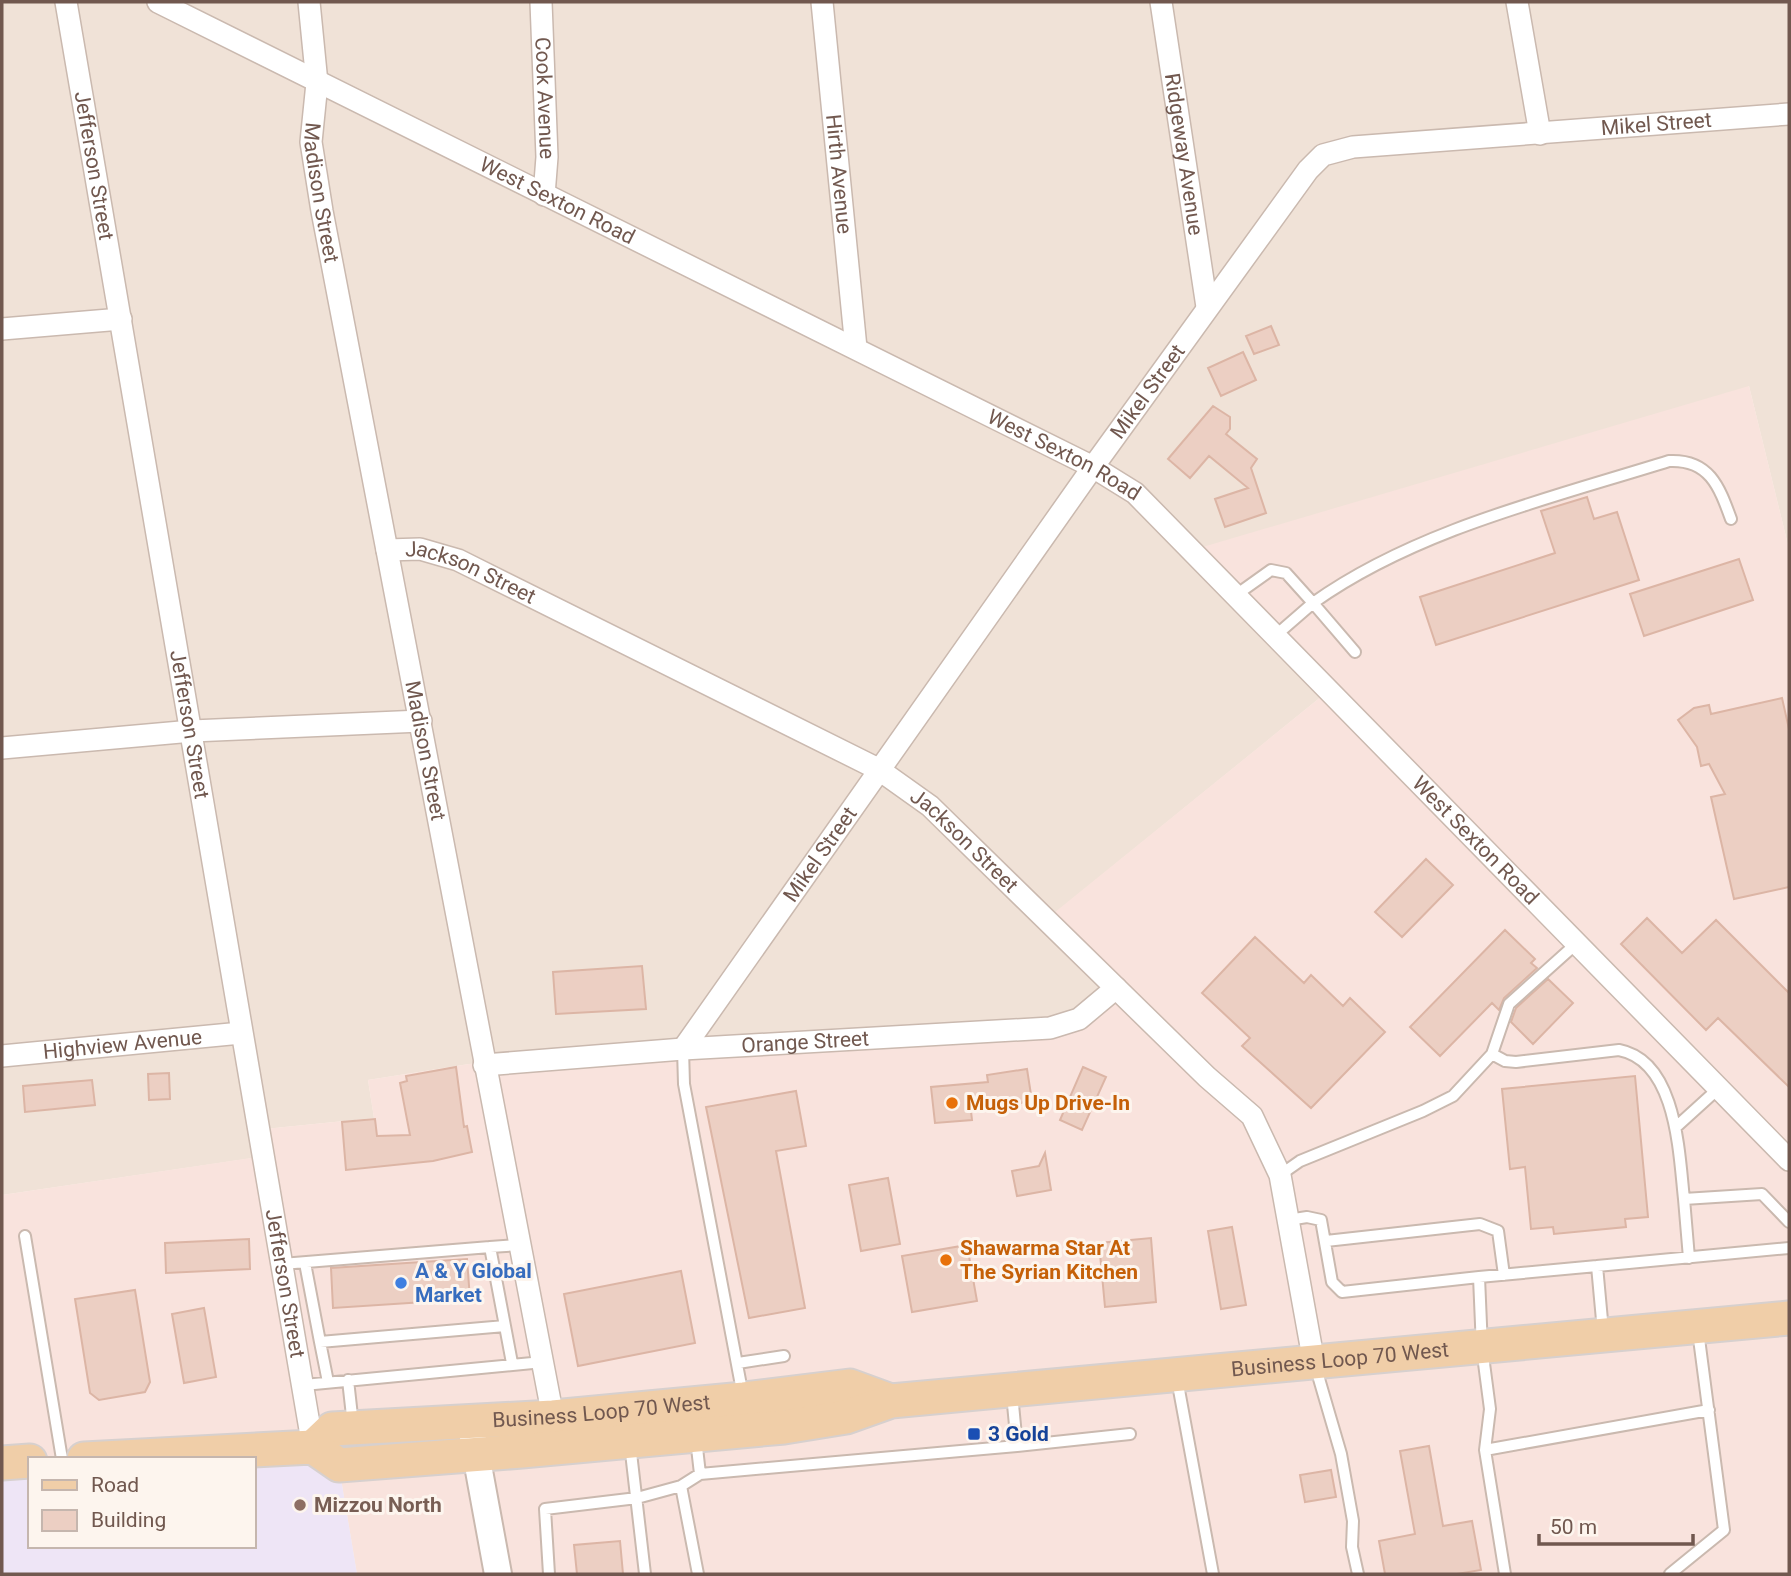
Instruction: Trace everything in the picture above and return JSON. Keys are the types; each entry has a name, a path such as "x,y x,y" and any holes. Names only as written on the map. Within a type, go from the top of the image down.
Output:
{"main road":[{"name":"Business Loop 70 West","path":"891,1401 850,1385 744,1399 554,1417 473,1438 339,1465 313,1447 332,1429 353,1428 473,1438 630,1441 784,1427 846,1416 891,1401 1789,1318"},
{"path":"122,1457 313,1447"},
{"path":"2,1463 28,1461"}],"street":[{"name":"Jefferson Street","path":"66,2 313,1447"},
{"name":"West Sexton Road","path":"158,2 1093,467 1135,493 1789,1160"},
{"name":"Madison Street","path":"309,2 317,83 311,142 484,1065 554,1417"},
{"name":"Cook Avenue","path":"541,2 547,157 544,195"},
{"name":"Hirth Avenue","path":"822,2 856,348"},
{"name":"Ridgeway Avenue","path":"1161,2 1208,307"},
{"path":"1517,2 1541,134"},
{"name":"Mikel Street","path":"683,1049 1093,467 1308,170 1323,155 1353,147 1789,114"},
{"path":"2,329 121,319"},
{"name":"Jackson Street","path":"387,550 420,549 458,560 878,769 930,806 1207,1077 1252,1116 1280,1175 1314,1363"},
{"path":"2,748 191,731 421,721"},
{"name":"Orange Street","path":"484,1065 683,1049 1049,1028 1079,1019 1116,988"},
{"name":"Highview Avenue","path":"2,1056 241,1033"},
{"path":"473,1438 498,1574"}],"lane":[{"path":"1275,636 1313,603 1370,567 1414,546 1669,461 1684,460 1705,468 1722,493 1731,519"},
{"path":"1236,595 1271,570 1286,573 1355,652"},
{"path":"1280,1175 1300,1161 1444,1102 1470,1080 1492,1054 1509,1004 1577,943"},
{"path":"683,1049 684,1084 744,1399"},
{"path":"1492,1054 1516,1062 1605,1051 1628,1052 1662,1087 1670,1102 1676,1127 1689,1258"},
{"path":"1676,1127 1719,1088"},
{"path":"1684,1199 1762,1194 1789,1222"},
{"path":"1288,1220 1307,1217 1321,1220 1332,1282 1342,1292 1350,1293 1479,1277 1789,1248"},
{"path":"1326,1241 1480,1224 1498,1231 1504,1275"},
{"path":"26,1236 62,1457"},
{"path":"282,1264 519,1245"},
{"path":"490,1247 512,1363"},
{"path":"305,1263 328,1382"},
{"path":"1597,1266 1604,1336"},
{"path":"1479,1277 1482,1348 1490,1409 1485,1450 1505,1574"},
{"path":"320,1342 505,1326"},
{"path":"1670,1574 1724,1530 1698,1328"},
{"path":"738,1363 784,1356"},
{"path":"304,1385 543,1362"},
{"path":"1314,1363 1341,1454 1353,1521 1352,1547 1358,1574"},
{"path":"1177,1376 1213,1574"},
{"path":"348,1380 353,1428"},
{"path":"1012,1391 1017,1446"},
{"path":"1485,1450 1709,1410"},
{"path":"549,1574 545,1509 637,1498 681,1486 700,1474 1130,1434"},
{"path":"695,1435 700,1474"},
{"path":"630,1441 645,1574"},
{"path":"681,1486 698,1574"}],"shaded area":[{"path":"2,2 1789,2 1789,549 1749,386 1327,692 1045,921 1115,989 1050,1027 469,1064 368,1080 374,1118 255,1130 259,1157 2,1195"},
{"path":"1749,386 1789,549 1789,1574 357,1574 336,1449 168,1457 28,1457 28,1459 2,1464 2,1195 258,1157 254,1130 374,1118 368,1080 469,1064 1049,1027 1114,988 1044,921 1327,692 1196,549"},
{"name":"Mizzou North","path":"336,1449 357,1574 2,1574 2,1464 28,1463 28,1548 256,1548 256,1459"}],"building":[{"path":"1271,326 1279,345 1254,354 1246,336"},
{"path":"1243,352 1256,380 1221,396 1208,368"},
{"path":"1213,406 1230,417 1230,429 1226,434 1257,459 1251,468 1266,513 1225,527 1215,499 1248,488 1209,456 1190,478 1168,459"},
{"path":"1587,497 1594,519 1617,512 1639,580 1436,645 1420,597 1555,553 1541,511"},
{"path":"1739,559 1753,600 1644,636 1630,594"},
{"path":"1782,698 1789,729 1789,887 1734,899 1711,797 1725,794 1709,764 1701,766 1697,747 1678,720 1694,708 1709,705 1711,714"},
{"path":"1426,859 1453,885 1402,937 1375,912"},
{"path":"1647,918 1682,953 1716,920 1789,993 1789,1087 1718,1018 1706,1030 1621,944"},
{"path":"1505,930 1535,959 1531,963 1537,968 1504,998 1499,1010 1492,1003 1440,1056 1410,1027"},
{"path":"1255,937 1304,983 1311,975 1343,1006 1350,998 1385,1032 1311,1108 1242,1046 1250,1038 1202,993"},
{"path":"642,966 646,1009 556,1014 553,972"},
{"path":"1548,979 1573,1003 1533,1044 1511,1022 1516,1008"},
{"path":"456,1067 464,1127 467,1126 472,1152 433,1161 346,1170 342,1122 375,1119 377,1136 410,1135 400,1083 407,1081 406,1076"},
{"path":"1083,1067 1106,1077 1082,1130 1060,1120"},
{"path":"1027,1069 1032,1101 971,1111 972,1120 935,1123 931,1087 988,1082 987,1075"},
{"path":"169,1073 170,1099 149,1100 148,1074"},
{"path":"1635,1076 1648,1217 1625,1219 1626,1227 1554,1234 1553,1227 1531,1229 1525,1167 1510,1169 1502,1089"},
{"path":"92,1080 95,1105 25,1112 23,1086"},
{"path":"796,1091 806,1146 776,1151 805,1308 749,1318 706,1107"},
{"path":"1045,1153 1051,1190 1017,1196 1012,1171 1039,1166"},
{"path":"888,1178 900,1244 861,1251 849,1185"},
{"path":"1232,1227 1246,1305 1221,1309 1208,1231"},
{"path":"1151,1238 1156,1302 1105,1307 1099,1243"},
{"path":"249,1239 250,1269 166,1273 165,1243"},
{"path":"967,1245 977,1301 912,1312 902,1256"},
{"path":"467,1259 470,1299 333,1308 331,1268"},
{"path":"681,1271 695,1343 578,1366 564,1294"},
{"path":"135,1290 150,1382 145,1392 99,1400 90,1393 75,1299"},
{"path":"204,1308 216,1377 184,1383 172,1314"},
{"path":"1429,1446 1443,1526 1472,1521 1481,1570 1457,1574 1385,1574 1379,1541 1415,1534 1400,1451"},
{"path":"1331,1470 1336,1497 1305,1502 1300,1475"},
{"path":"620,1541 623,1574 577,1574 574,1545"}],"place":[{"name":"Mugs Up Drive-In","path":"952,1103"},
{"name":"Shawarma Star At The Syrian Kitchen","path":"946,1260"},
{"name":"A & Y Global Market","path":"401,1283"},
{"name":"3 Gold","path":"974,1434"},
{"name":"Mizzou North","path":"300,1505"}]}
